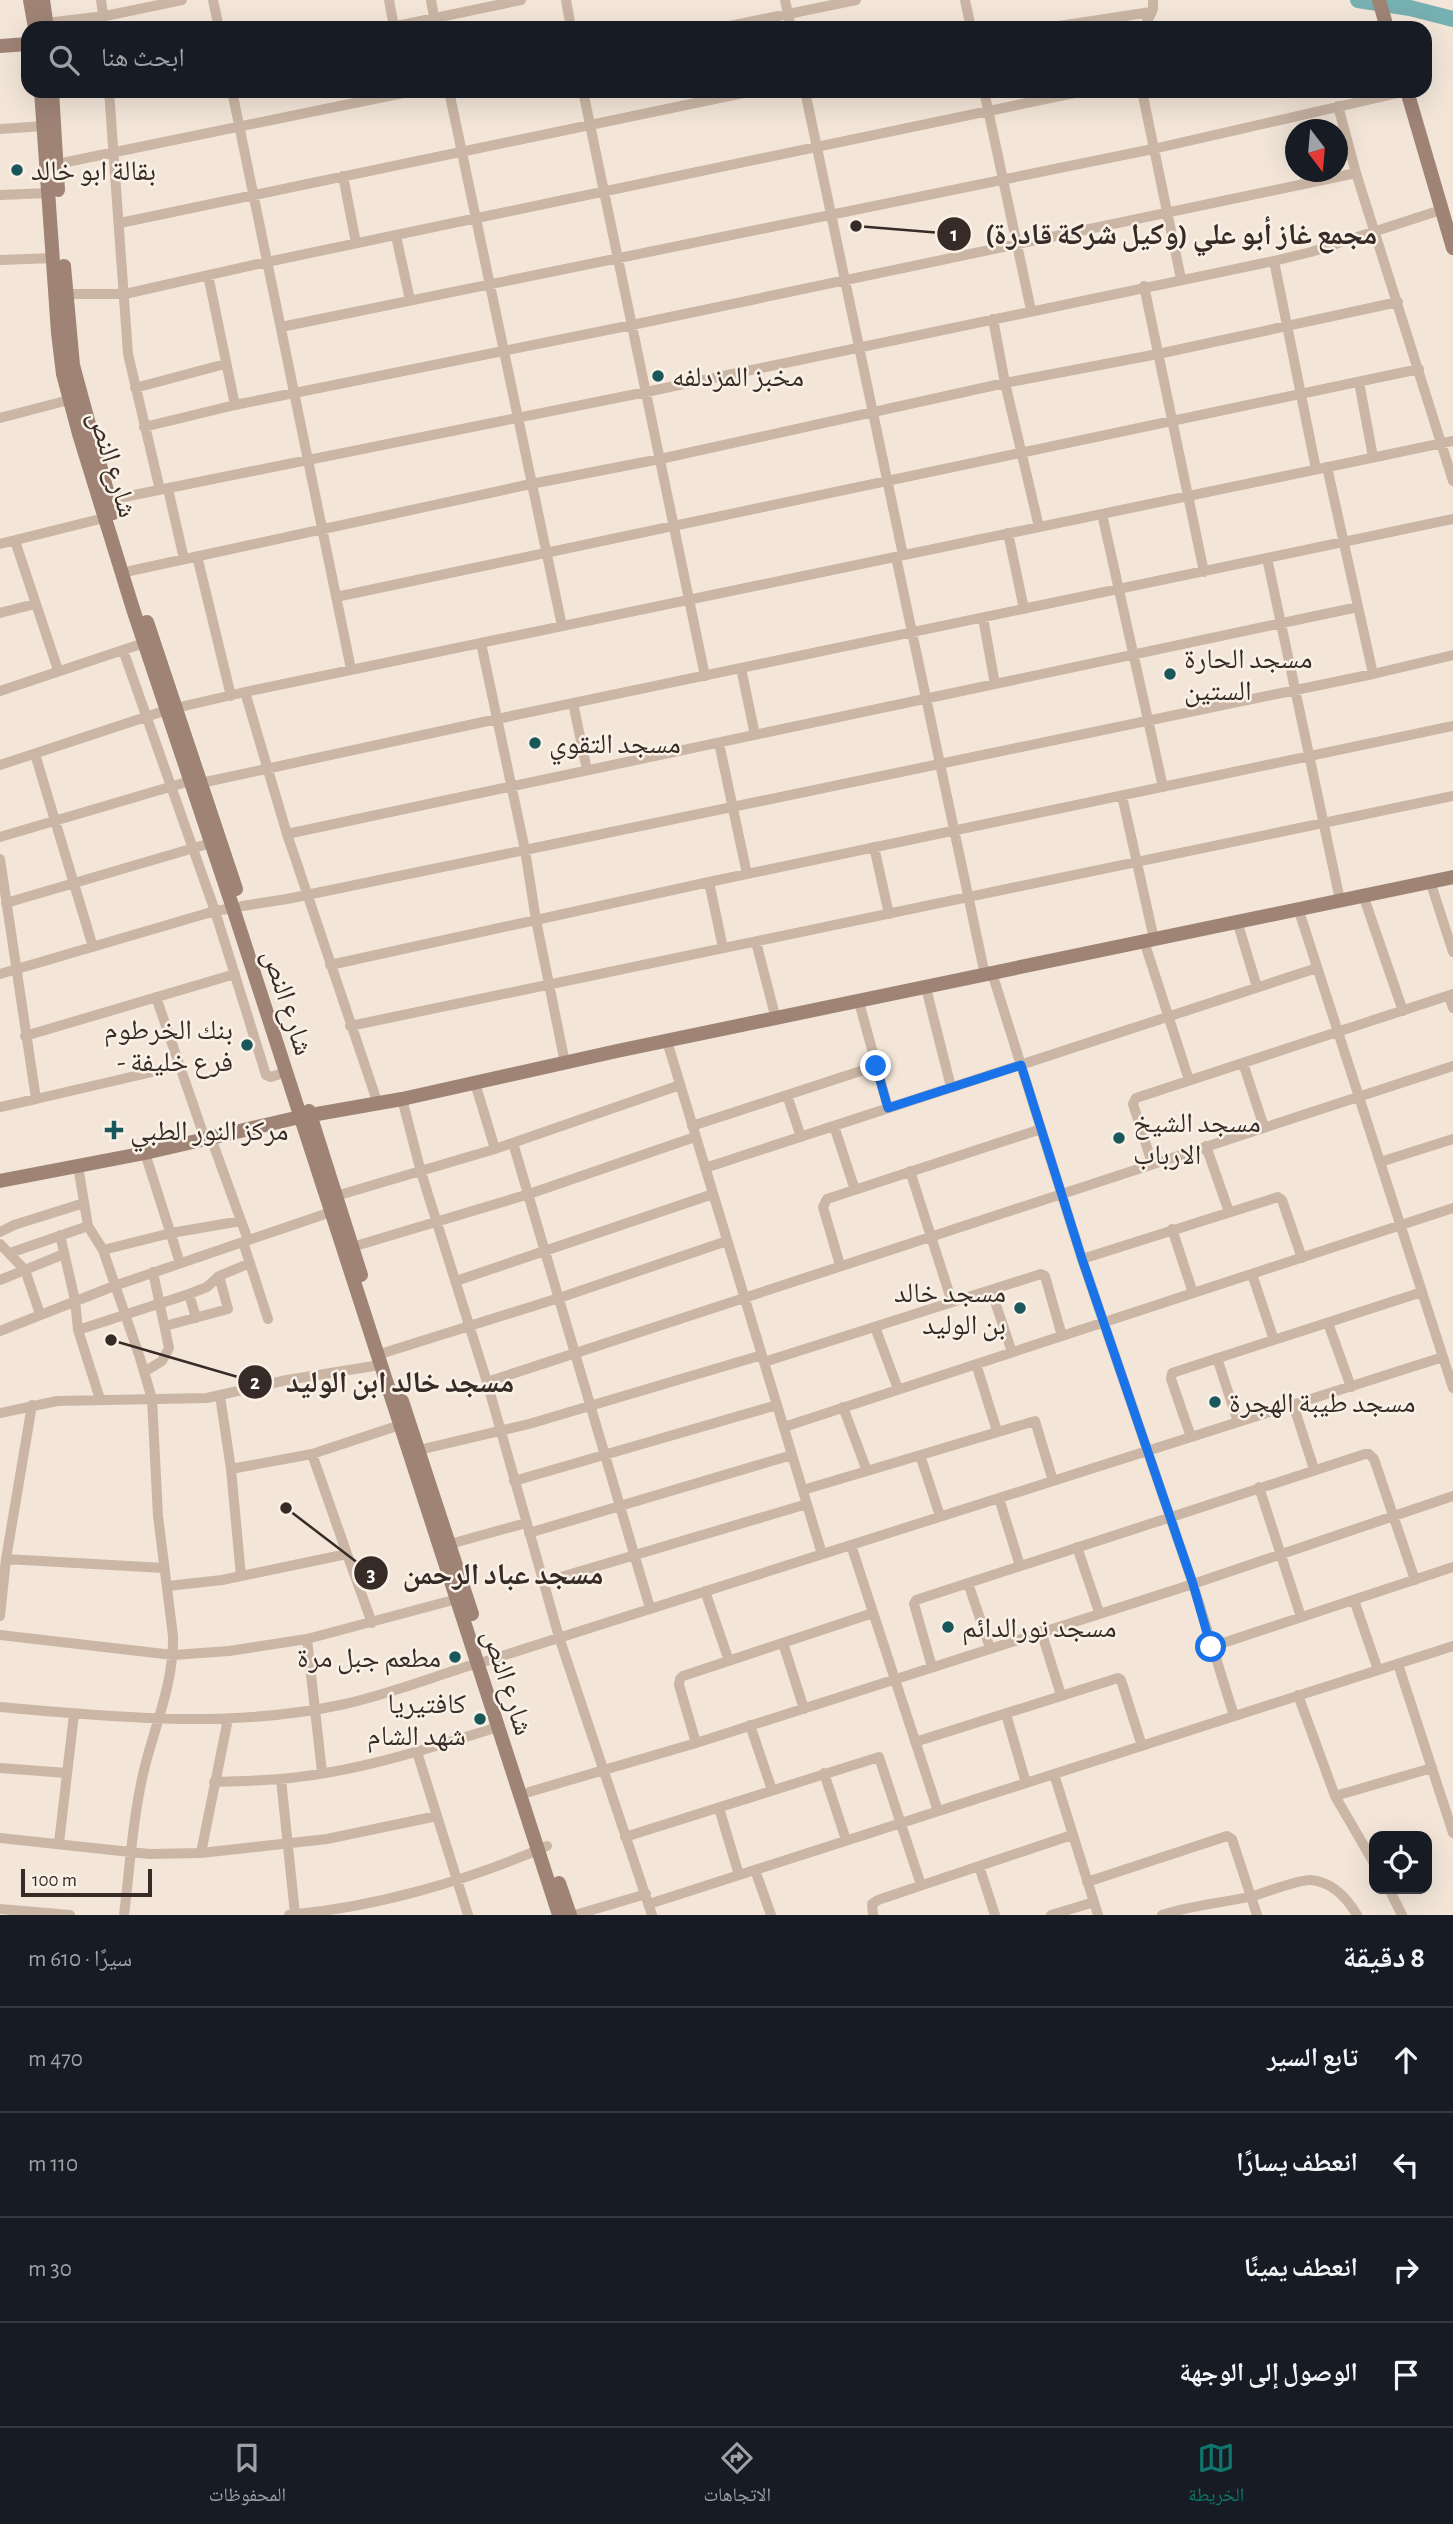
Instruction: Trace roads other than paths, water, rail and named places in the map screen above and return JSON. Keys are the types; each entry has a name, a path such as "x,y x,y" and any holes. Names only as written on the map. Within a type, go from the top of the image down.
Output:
{"main road":[{"path":"30,0 40,21"},
{"path":"43,0 43,21"},
{"path":"1379,0 1385,21"},
{"path":"0,46 21,44"},
{"name":"شارع النص","path":"42,98 58,332 69,400 144,643 172,709"},
{"name":"شارع النص","path":"52,98 66,294 78,390 172,709 305,1116 331,1212 381,1357 419,1450 421,1472 457,1599 529,1791 559,1915"},
{"path":"1409,98 1446,216 1453,248"},
{"name":"شارع النص","path":"196,782 211,843 237,907 270,1027 336,1196 400,1425 450,1544 498,1727 542,1848 570,1915"},
{"path":"0,1181 145,1153 305,1116 402,1099 1453,877"}],"street":[{"path":"101,0 105,21"},
{"path":"74,21 183,0"},
{"path":"213,0 218,21"},
{"path":"389,0 391,21"},
{"path":"430,0 435,21"},
{"path":"442,21 521,0"},
{"path":"566,0 570,21"},
{"path":"785,0 790,21"},
{"path":"754,21 856,0"},
{"path":"965,0 970,21"},
{"path":"1147,21 1154,5 1153,0"},
{"path":"1091,21 1151,12"},
{"path":"110,98 128,354 144,427 184,559"},
{"path":"233,98 351,669"},
{"path":"57,164 379,98"},
{"path":"450,98 562,626"},
{"path":"584,98 705,676"},
{"path":"120,223 718,98"},
{"path":"806,98 887,481 912,633 967,898 988,974 1021,1065 1082,1259 1193,1584 1234,1716"},
{"path":"985,98 1031,310"},
{"path":"66,294 125,294 356,243 1053,98"},
{"path":"1143,98 1181,279"},
{"path":"281,327 1153,149 1374,98"},
{"path":"1338,106 1356,173 1419,369 1448,442 1453,481"},
{"path":"0,129 44,126"},
{"path":"144,427 235,405 632,325 1356,173"},
{"path":"343,176 356,243"},
{"path":"0,195 49,193"},
{"path":"109,500 646,392 1274,261 1375,231 1446,216"},
{"path":"396,236 410,300"},
{"path":"0,260 54,258"},
{"path":"1274,261 1301,393 1344,543 1373,674"},
{"path":"208,275 235,405"},
{"path":"1144,286 1204,572"},
{"path":"130,571 1005,383 1158,354 1398,302"},
{"path":"993,319 1005,383 1040,527"},
{"path":"135,387 225,364"},
{"path":"336,597 1419,369"},
{"path":"1359,382 1373,457"},
{"path":"0,418 69,400"},
{"path":"0,765 172,709 245,692 1448,442"},
{"path":"1102,514 1163,787"},
{"path":"0,544 104,518"},
{"path":"0,837 170,786 267,770 496,719 1453,519"},
{"path":"1008,533 1024,609"},
{"path":"15,541 58,670"},
{"path":"197,556 231,696"},
{"path":"1267,558 1340,900"},
{"path":"0,613 35,604"},
{"path":"287,834 1358,607"},
{"path":"982,618 995,684"},
{"path":"0,691 144,643"},
{"path":"481,643 525,850 536,920 565,1063"},
{"path":"124,650 215,911 267,1075 271,1077 286,1072"},
{"path":"0,974 215,911 307,895 733,807 1453,655"},
{"path":"741,668 755,735"},
{"path":"245,692 287,834 377,1104"},
{"path":"573,703 587,769"},
{"path":"330,965 709,882 1453,726"},
{"path":"719,743 747,874"},
{"path":"35,754 93,947"},
{"path":"1122,796 1137,862 1149,940 1168,1016 1189,1080"},
{"path":"350,1026 1453,796"},
{"path":"6,903 211,843"},
{"path":"874,847 889,914"},
{"path":"0,859 36,1099"},
{"path":"1430,881 1453,952"},
{"path":"709,882 723,948"},
{"path":"1363,895 1403,1011"},
{"path":"1298,908 1452,1382"},
{"path":"1237,921 1257,987"},
{"path":"756,942 776,1019"},
{"path":"705,1168 1317,968"},
{"path":"25,1036 235,974"},
{"path":"926,988 951,1087"},
{"path":"1152,1163 1134,1100 1451,995 1453,1008"},
{"path":"156,997 178,1066 241,1221 250,1263 268,1319"},
{"path":"859,1002 888,1108"},
{"path":"253,1031 270,1027"},
{"path":"667,1041 822,1554"},
{"path":"1243,1063 1265,1127"},
{"path":"0,1107 178,1066"},
{"path":"692,1126 876,1066"},
{"path":"487,1382 1453,1066"},
{"path":"475,1083 495,1149"},
{"path":"336,1196 495,1149 680,1085"},
{"path":"787,1095 801,1137"},
{"path":"402,1099 421,1172 487,1382 559,1637 652,1915"},
{"path":"834,1126 855,1189"},
{"path":"840,1265 822,1204 827,1199 1041,1129"},
{"path":"352,1247 529,1194 695,1137"},
{"path":"1380,1162 1453,1139"},
{"path":"513,1143 650,1608"},
{"path":"1206,1146 1229,1212"},
{"path":"145,1153 180,1263"},
{"path":"78,1166 88,1226 103,1250 152,1399 158,1516 173,1655 160,1720 145,1766 124,1915"},
{"path":"910,1171 952,1303"},
{"path":"456,1281 713,1194"},
{"path":"1082,1259 1274,1197 1281,1198 1302,1258"},
{"path":"0,1232 84,1203"},
{"path":"784,1427 1453,1208"},
{"path":"0,1331 75,1300 331,1212"},
{"path":"103,1250 171,1233 241,1221"},
{"path":"10,1253 88,1226"},
{"path":"1172,1229 1193,1293"},
{"path":"60,1235 75,1300 78,1330 100,1399"},
{"path":"0,1413 32,1405 100,1399 188,1399 220,1396 287,1380 348,1372 381,1357 469,1326 727,1241"},
{"path":"0,1244 25,1270 40,1314"},
{"path":"0,1280 64,1254"},
{"path":"78,1330 207,1287 219,1276 250,1263"},
{"path":"144,1371 162,1361 169,1342 153,1272"},
{"path":"419,1450 500,1431 875,1327 1044,1274 1062,1336"},
{"path":"1252,1274 1274,1340"},
{"path":"165,1326 229,1308 219,1276"},
{"path":"991,1290 1012,1352"},
{"path":"1191,1437 1171,1374 1422,1292"},
{"path":"188,1294 196,1318"},
{"path":"1328,1323 1351,1387"},
{"path":"875,1327 898,1389"},
{"path":"1217,1357 1238,1422"},
{"path":"0,1707 160,1720 228,1719 316,1709 381,1694 1443,1357"},
{"path":"976,1364 998,1431"},
{"path":"220,1396 231,1469 241,1576"},
{"path":"0,1616 4,1565 32,1405"},
{"path":"514,1481 777,1405"},
{"path":"1293,1405 1314,1469"},
{"path":"844,1407 867,1471"},
{"path":"803,1490 1036,1421 1053,1481"},
{"path":"231,1469 312,1454 400,1425"},
{"path":"312,1454 372,1623"},
{"path":"932,1667 914,1603 1314,1469 1370,1454 1415,1580"},
{"path":"450,1544 620,1507 792,1455"},
{"path":"920,1455 940,1516"},
{"path":"1259,1487 1301,1617"},
{"path":"529,1791 804,1709 1193,1584 1453,1496"},
{"path":"999,1498 1020,1566"},
{"path":"544,1582 807,1504"},
{"path":"850,1545 938,1811"},
{"path":"1077,1548 1099,1612"},
{"path":"167,1586 241,1576 347,1554"},
{"path":"4,1565 164,1569"},
{"path":"1211,1647 1453,1567"},
{"path":"968,1583 990,1648"},
{"path":"705,1591 729,1661"},
{"path":"0,1635 173,1655 229,1651 307,1639 457,1599"},
{"path":"1354,1600 1378,1670"},
{"path":"696,1743 679,1685 680,1679 687,1674 873,1613"},
{"path":"1041,1631 1062,1695"},
{"path":"307,1639 322,1772"},
{"path":"783,1643 804,1709"},
{"path":"575,1915 739,1875 1453,1646"},
{"path":"1398,1664 1453,1833"},
{"path":"915,1742 1120,1679 1142,1746"},
{"path":"1298,1695 1335,1796 1369,1854"},
{"path":"59,1843 74,1714"},
{"path":"1006,1714 1026,1783"},
{"path":"201,1853 228,1719"},
{"path":"750,1725 772,1790"},
{"path":"214,1782 281,1779 322,1772 417,1752 498,1727"},
{"path":"417,1752 468,1915"},
{"path":"625,1838 879,1757 921,1885"},
{"path":"0,1768 67,1773"},
{"path":"1335,1796 1432,1768"},
{"path":"824,1773 846,1840"},
{"path":"1054,1774 1098,1915"},
{"path":"281,1779 295,1914"},
{"path":"1442,1798 1453,1795"},
{"path":"719,1808 739,1875"},
{"path":"0,1839 131,1852 201,1853 358,1834 437,1816"},
{"path":"873,1915 871,1907 874,1901 1072,1835"},
{"path":"1087,1882 1227,1836 1232,1839 1257,1915"},
{"path":"289,1915 329,1912 457,1880 498,1867 542,1848"},
{"path":"979,1866 995,1915"},
{"path":"755,1870 771,1915"},
{"path":"1163,1915 1179,1909 1250,1896 1310,1880 1333,1887 1350,1903 1357,1915"},
{"path":"1392,1894 1402,1915"},
{"path":"1051,1915 1094,1902"},
{"path":"0,1909 70,1915"}],"waterway":[{"path":"1358,0 1410,8 1453,19"}],"place":[{"name":"بقالة ابو خالد","path":"17,170"},
{"name":"مجمع غاز أبو علي (وكيل شركة قادرة)","path":"856,226"},
{"name":"مخبز المزدلفه","path":"658,376"},
{"name":"مسجد الحارة الستين","path":"1170,674"},
{"name":"مسجد التقوي","path":"535,743"},
{"name":"بنك الخرطوم - فرع خليفة","path":"247,1045"},
{"name":"مركز النور الطبي","path":"114,1130"},
{"name":"مسجد الشيخ الارباب","path":"1119,1138"},
{"name":"مسجد خالد بن الوليد","path":"1020,1308"},
{"name":"مسجد خالد ابن الوليد","path":"111,1340"},
{"name":"مسجد طيبة الهجرة","path":"1215,1402"},
{"name":"مسجد عباد الرحمن","path":"286,1508"},
{"name":"مسجد نورالدائم","path":"948,1627"},
{"name":"مطعم جبل مرة","path":"455,1657"},
{"name":"كافتيريا شهد الشام","path":"480,1719"}]}
